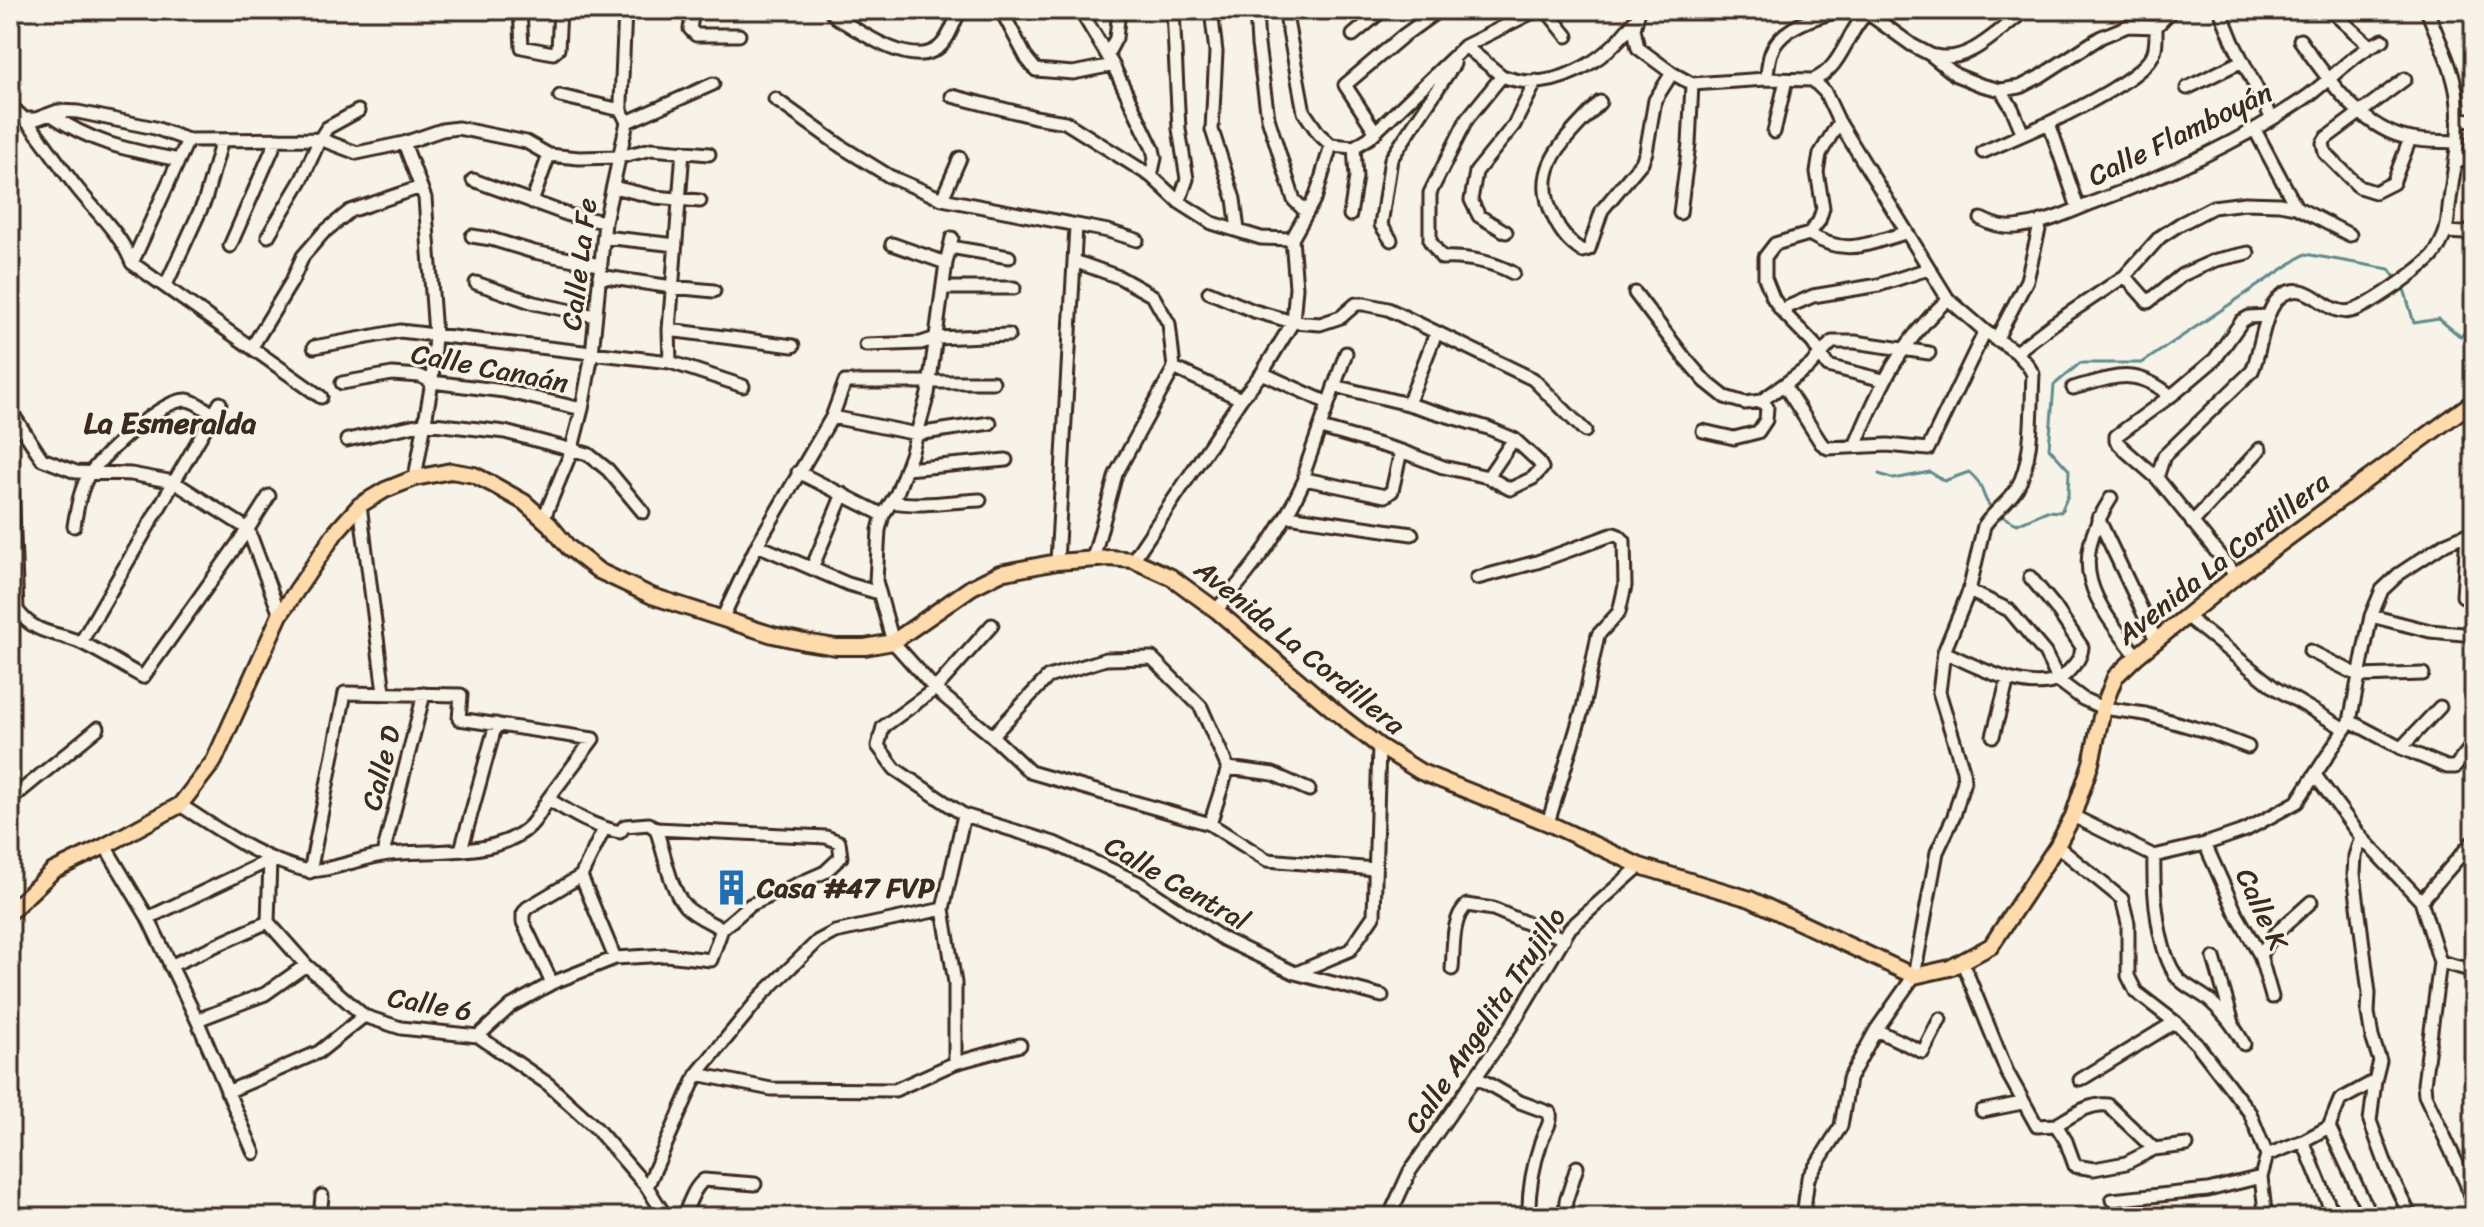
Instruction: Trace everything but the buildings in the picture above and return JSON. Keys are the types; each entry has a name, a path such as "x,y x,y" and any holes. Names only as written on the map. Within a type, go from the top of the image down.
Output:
{"main road":[{"name":"Avenida La Cordillera","path":"10,912 53,871 180,805 214,761 280,615 336,532 360,505 385,490 415,478 451,471 474,475 524,502 568,547 599,571 652,596 773,635 836,647 880,646 893,642 972,587 1000,573 1057,562 1133,560 1171,577 1216,610 1379,746 1421,772 1548,823 1640,866 1750,899 1914,976 1950,968 1991,946 2057,846 2073,816 2091,763 2103,708 2115,677 2236,576 2474,401"}],"street":[{"path":"519,10 522,47 553,53 558,49 560,10"},
{"path":"625,10 621,110 627,122 713,84"},
{"path":"693,10 690,29 696,35 739,35"},
{"path":"830,10 880,45 915,54 937,49 960,10"},
{"path":"1001,10 1036,70 1073,73 1110,60"},
{"path":"1080,10 1110,60 1153,149 1155,158 1151,176"},
{"path":"1110,60 1119,10"},
{"path":"1173,10 1179,129 1187,179 1179,202"},
{"path":"1211,10 1216,52 1212,130 1234,199 1238,230"},
{"path":"1256,10 1268,118 1294,200 1306,212"},
{"path":"1285,10 1304,112 1331,145 1354,147 1369,138 1465,46 1537,10"},
{"path":"1353,35 1383,10"},
{"path":"1375,131 1345,85 1439,10"},
{"path":"1546,10 1567,36"},
{"path":"1766,79 1771,52 1779,40 1811,19 1845,10 1868,11 1956,75 2001,90 2020,87 2101,37 2128,26 2156,27"},
{"path":"1931,55 1947,59 1959,56 1977,47 2026,10"},
{"path":"1983,152 2049,123 2118,86 2150,60 2155,51 2156,27 2172,10"},
{"path":"2220,10 2272,119"},
{"path":"2330,10 2370,46"},
{"path":"2157,478 2164,456 2252,371 2259,356 2267,316 2281,295 2293,290 2307,292 2337,310 2354,311 2391,288 2433,255 2446,232 2458,119 2456,88 2427,10"},
{"path":"1638,12 1634,29 1638,48 1692,84 1766,79 1813,80 1837,61 1868,11"},
{"path":"1465,46 1502,76 1515,81 1562,77 1590,64 1620,40 1638,12"},
{"path":"2300,40 2329,81 2378,125 2410,139 2456,142"},
{"name":"Calle Flamboyán","path":"1981,219 2008,227 2041,221 2134,188 2255,130 2329,81 2370,46 2383,40"},
{"path":"1391,240 1381,225 1391,159 1465,46"},
{"path":"2187,88 2242,61"},
{"path":"1600,102 1555,152 1544,186 1546,201 1558,228 1582,251 1589,249 1602,210 1642,162 1655,100 1672,73"},
{"path":"1502,76 1467,119 1430,193 1430,241 1442,258 1466,257 1499,265 1513,273"},
{"path":"2405,79 2326,138 2323,148 2366,191 2375,192 2393,183 2410,139"},
{"path":"1774,132 1786,80"},
{"path":"1803,1217 1808,1178 1841,1126 1849,1079 1876,1030 1914,976 1937,852 1954,816 1964,781 1939,692 1944,652 1969,591 1981,538 1990,517 2004,506 2016,490 2027,461 2033,374 2016,352 1996,340 1948,299 1839,122 1825,92 1813,80"},
{"path":"1506,232 1479,216 1471,200 1476,172 1514,125 1536,81"},
{"path":"1680,213 1689,144 1692,84"},
{"path":"2001,90 2023,134"},
{"path":"560,96 621,110"},
{"path":"952,96 1065,122 1151,176 1179,202 1212,223 1261,238 1292,239"},
{"path":"775,99 889,176 942,199 1108,231 1137,240"},
{"path":"10,106 26,119 76,187 126,247 132,263 321,397"},
{"path":"26,119 36,119 58,111 78,112 155,128 188,140 320,139 357,153 458,128 526,142 549,155 619,157 652,149 709,154"},
{"path":"268,236 302,179 327,128 358,111"},
{"path":"50,114 71,129 108,145 179,160"},
{"path":"2458,119 2474,120"},
{"name":"Calle La Fe","path":"543,520 571,452 582,409 592,354 605,222 627,122"},
{"path":"1839,122 1820,154 1817,172 1823,208 1819,221 1809,234 1775,244 1765,257 1765,278 1781,310 1821,353 1828,366 1883,380"},
{"path":"2049,123 2078,208"},
{"path":"2255,130 2296,207"},
{"path":"230,246 277,139"},
{"path":"132,263 188,140"},
{"path":"166,285 205,200 222,140"},
{"path":"404,143 425,198 435,334 432,382 415,478"},
{"path":"1133,560 1241,399 1262,373 1293,322 1296,287 1292,239 1316,196 1331,145"},
{"path":"1350,215 1356,177 1354,147"},
{"path":"670,362 669,330 683,151"},
{"path":"532,202 549,155"},
{"path":"942,199 960,158"},
{"path":"2455,160 2474,161"},
{"path":"473,180 569,215 605,222"},
{"path":"252,347 292,281 303,256 323,233 350,211 421,187"},
{"path":"613,187 655,197 700,201"},
{"path":"2016,352 2125,276 2160,237 2213,207 2245,203 2296,207 2350,235"},
{"path":"1996,340 2027,280 2041,221"},
{"path":"1057,562 1076,226"},
{"path":"2446,232 2474,230"},
{"path":"1809,234 1825,244 1841,248 1905,233"},
{"path":"472,236 599,271 672,287 714,291"},
{"path":"604,237 676,245"},
{"path":"1009,257 951,243 930,383 906,469 893,502 883,515 879,530 876,581 893,642 935,689 1030,772 1210,824 1267,860 1375,869"},
{"path":"892,244 946,263"},
{"path":"2125,276 2148,302 2182,275 2216,260 2248,253"},
{"path":"1074,261 1119,277 1153,296 1169,324 1174,368 1116,474 1093,559"},
{"path":"1781,310 1813,296 1879,285 1928,269"},
{"path":"476,283 534,303 595,316"},
{"path":"943,288 1014,288"},
{"path":"1209,292 1254,311 1293,322 1320,324 1341,317 1356,304 1388,309 1533,379 1585,431"},
{"path":"1635,293 1705,381 1725,397 1745,403 1761,401 1784,385 1810,366 1832,342 1865,343 1929,353"},
{"path":"1855,446 1883,380 1901,350 1923,322 1948,299"},
{"path":"2236,576 2157,478 2116,441 2116,436 2215,359 2242,321 2249,317 2267,316"},
{"path":"669,330 793,346"},
{"path":"314,347 400,331 435,334 670,362 743,386"},
{"path":"1784,385 1821,443 1828,448 1888,445 1928,449 1985,331"},
{"path":"1408,404 1436,333"},
{"path":"866,345 1009,335"},
{"path":"1216,610 1251,571 1288,516 1305,479 1305,470 1346,353"},
{"path":"1174,368 1241,399"},
{"path":"1262,373 1328,403"},
{"name":"Calle Canaán","path":"342,383 392,374 420,376 432,382 504,391 582,409"},
{"path":"2073,388 2124,376 2143,378 2171,396"},
{"path":"722,619 757,545 832,417 845,382 993,382"},
{"path":"1321,428 1401,451 1443,467 1488,477 1510,489 1533,478 1542,468 1514,439 1408,404 1334,386"},
{"path":"74,526 89,474 140,423 173,402 188,400 214,414"},
{"path":"1703,431 1734,438 1758,432 1766,420 1767,407 1761,401"},
{"path":"81,642 220,403"},
{"path":"10,410 42,459 76,472 131,474 174,482 248,529 280,615"},
{"path":"832,417 917,434 990,423"},
{"path":"347,440 425,423 505,432 571,452 588,454 608,470 643,512"},
{"path":"10,435 17,610 34,628 81,642 143,677 269,496"},
{"path":"1488,477 1514,439"},
{"path":"2192,523 2260,449"},
{"path":"1305,479 1385,496 1392,491 1401,451"},
{"path":"906,469 1006,460"},
{"path":"798,472 883,515"},
{"path":"812,568 843,494"},
{"path":"2111,498 2091,535 2086,559 2089,578 2111,623 2137,656"},
{"path":"893,502 913,505 980,500"},
{"path":"360,505 384,692"},
{"path":"1288,516 1412,534"},
{"path":"2098,518 2157,642"},
{"path":"1477,578 1537,562 1614,534 1624,541 1625,586 1619,612 1598,635 1583,708 1548,823"},
{"path":"2073,816 2154,856 2246,830 2297,802 2347,725 2371,616 2382,590 2399,574 2446,543 2470,534 2463,596"},
{"path":"757,545 848,584 879,593"},
{"path":"1944,652 2008,679 2041,684 2059,681 2079,661 2082,647 2030,577"},
{"path":"1969,591 2009,610 2045,653 2059,681 2083,699 2103,708 2145,714 2209,732 2248,747"},
{"path":"2371,616 2430,631 2474,635"},
{"path":"2187,617 2275,688 2347,725 2447,767 2455,767 2474,743"},
{"path":"935,689 992,625"},
{"path":"2310,651 2360,676 2423,674"},
{"path":"992,736 1048,677 1106,659 1152,658 1201,707 1228,768 1210,824"},
{"path":"1993,736 2008,679"},
{"name":"Calle Central","path":"935,689 883,727 878,746 895,769 964,815 1054,843 1139,883 1223,939 1295,973 1382,996"},
{"path":"180,805 270,860 310,872 383,854 496,845 521,834 538,817 593,739 459,719 461,695 345,693 310,872"},
{"name":"Calle D","path":"383,854 424,694"},
{"path":"2401,748 2440,707"},
{"path":"461,850 496,724"},
{"path":"10,800 98,728"},
{"path":"1295,973 1350,950 1374,915 1379,746"},
{"path":"1228,768 1273,774 1309,790"},
{"path":"2315,775 2361,837 2421,901 2440,962 2425,1095 2466,1183 2474,1209"},
{"path":"478,1036 511,1006 552,983 615,958 666,955 711,960 722,929 750,905 825,872 841,857 839,842 826,837 656,829 649,824 625,826 620,832 604,829 548,799"},
{"path":"955,1063 955,983 943,909 964,815"},
{"path":"552,983 523,922 523,914 527,908 581,876 604,829"},
{"path":"656,829 677,894 696,915 722,929"},
{"path":"2361,837 2354,874 2369,993 2368,1013 2380,1061 2370,1121 2388,1170 2411,1217"},
{"path":"2421,901 2474,840"},
{"name":"Calle K","path":"2205,844 2236,913 2260,955 2272,997"},
{"path":"105,846 148,918 197,1020 254,1153"},
{"path":"2057,846 2122,899 2128,923 2128,976 2136,992 2175,1022 2197,1044 2250,1113 2267,1155 2261,1177 2268,1217"},
{"path":"2154,856 2154,886 2164,954 2179,980 2209,1000 2233,1024"},
{"path":"148,918 270,860"},
{"path":"170,966 268,922 270,860"},
{"name":"Calle Angelita Trujillo","path":"1389,1217 1410,1171 1510,1028 1570,928 1640,866"},
{"path":"581,876 615,958"},
{"path":"2260,955 2285,925 2311,902"},
{"path":"1452,969 1456,924 1461,909 1467,905 1493,909 1564,939"},
{"path":"647,1187 697,1074 762,995 818,941 835,932 943,909"},
{"name":"Calle 6","path":"268,922 306,965 364,1016 401,1028 478,1036 548,1084 595,1127 647,1187 666,1217"},
{"path":"2214,958 2233,1024 2244,1044"},
{"path":"1962,961 2007,1072 2037,1126 2056,1125 2088,1107 2108,1105 2154,1149"},
{"path":"2440,962 2474,971"},
{"path":"197,1020 265,994 306,965"},
{"path":"227,1092 319,1052 364,1016"},
{"path":"1876,1030 1923,1052 1940,1019"},
{"path":"2080,1080 2175,1022"},
{"path":"697,1074 771,1089 895,1090 955,1063 1020,1045"},
{"path":"1476,1077 1520,1102 1550,1113 1551,1119 1541,1139 1528,1196 1529,1217"},
{"path":"2267,1155 2329,1127 2340,1100 2375,1081"},
{"path":"1982,1111 2022,1103"},
{"path":"2056,1125 2078,1168 2094,1169 2126,1163 2154,1149 2187,1145"},
{"path":"2329,1127 2371,1217"},
{"path":"2303,1141 2334,1217"},
{"path":"1565,1217 1566,1201 1577,1167"},
{"path":"2112,1200 2208,1190 2261,1177"},
{"path":"683,1217 692,1196 704,1180 755,1184"},
{"path":"320,1217 322,1196"}],"waterway":[{"path":"1879,474 1894,479 1930,472 1944,481 1969,472 1979,483 1992,508 2017,524 2047,511 2061,512 2068,495 2069,470 2049,448 2054,385 2080,363 2142,363 2305,254 2389,269 2397,280"},
{"path":"2401,286 2414,323 2439,319 2461,337 2474,318"}],"place":[{"name":"Casa #47 FVP","path":"731,887"}],"district":[{"name":"La Esmeralda","path":"170,423"}]}
